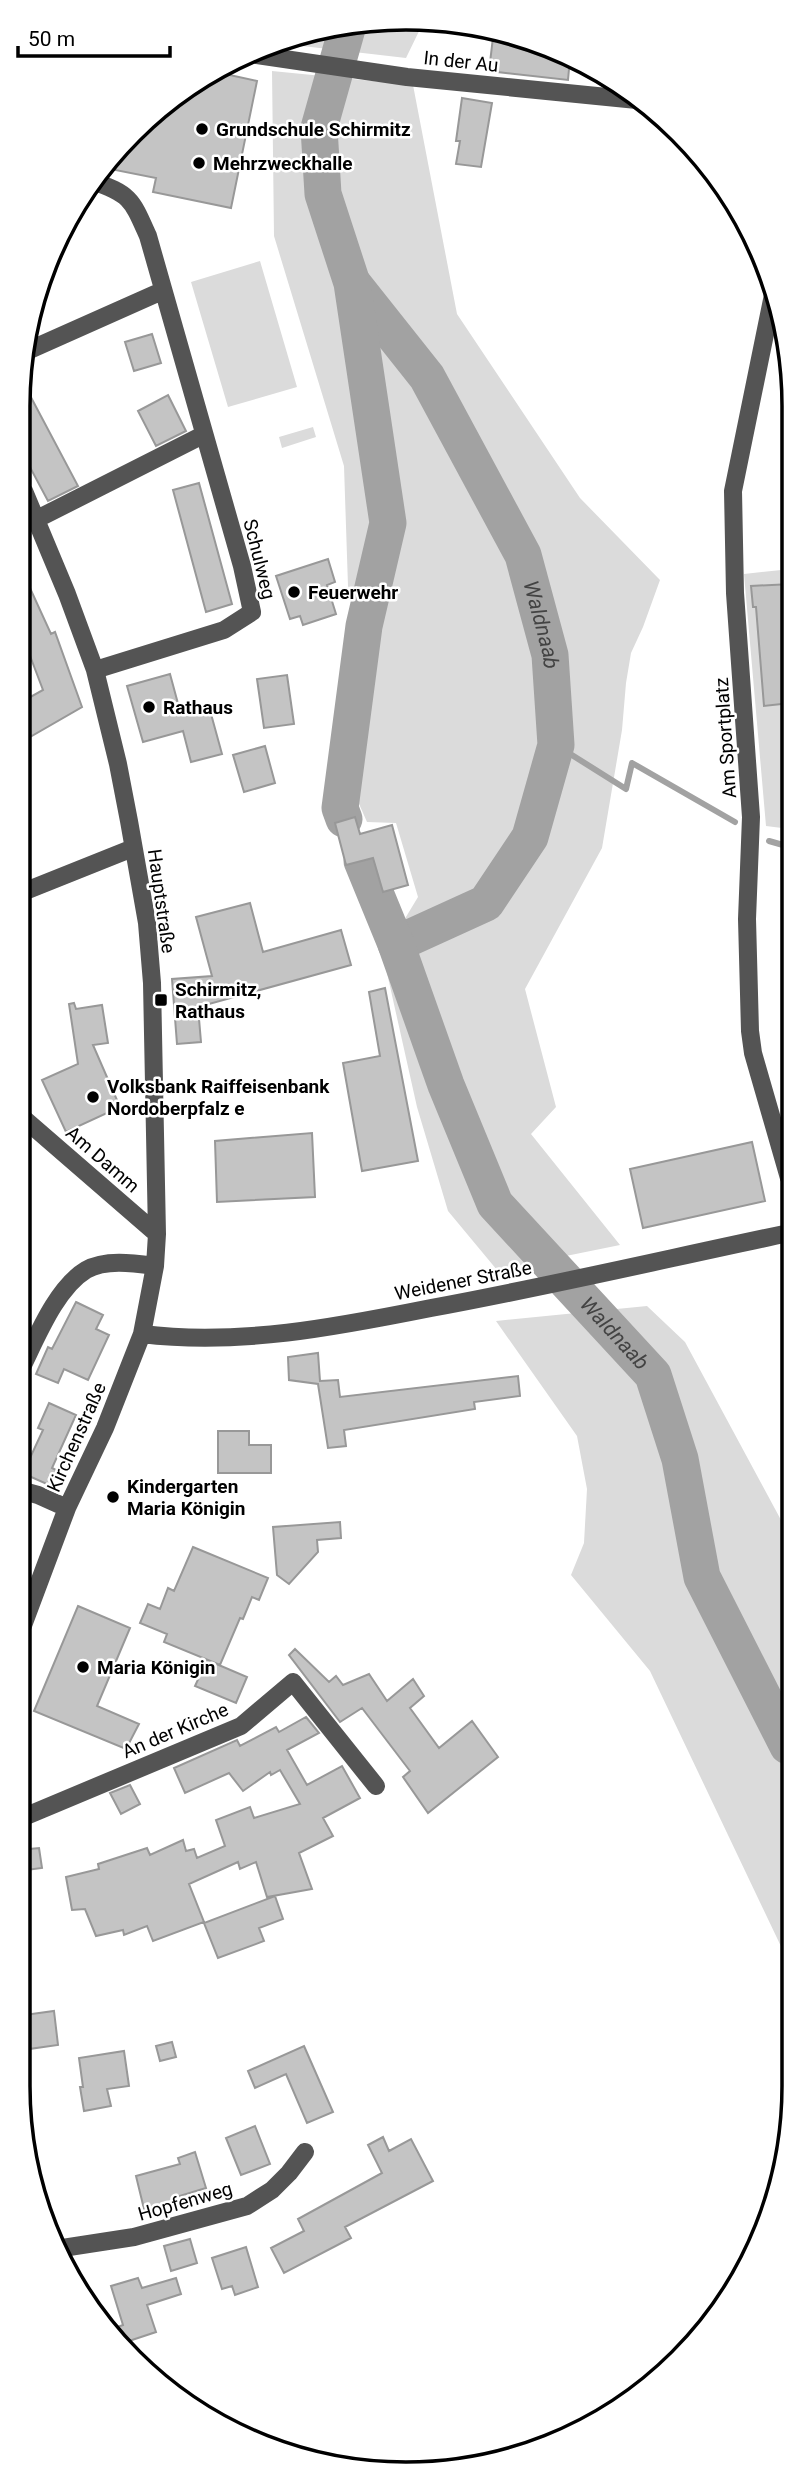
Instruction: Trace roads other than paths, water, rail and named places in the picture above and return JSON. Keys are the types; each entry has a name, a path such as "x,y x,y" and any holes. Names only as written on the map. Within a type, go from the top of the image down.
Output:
{"street":[{"name":"In der Au","path":"267,56 407,77 622,99"},
{"name":"Schulweg","path":"95,670 224,630 253,612 148,236 133,202 119,190 102,184"},
{"path":"35,348 162,291"},
{"name":"Am Sportplatz","path":"770,312 733,491 735,568 751,817 747,919 750,1031 753,1053 782,1154"},
{"path":"37,519 203,435"},
{"name":"Hauptstraße","path":"30,504 95,670 118,764 147,923 152,984 157,1234 155,1266 142,1334"},
{"path":"30,889 133,848"},
{"name":"Am Damm","path":"30,1123 157,1234"},
{"name":"Weidener Straße","path":"142,1334 192,1338 264,1335 331,1328 782,1234"},
{"path":"30,1351 48,1315 68,1287 86,1270 115,1262 155,1266"},
{"name":"Kirchenstraße","path":"30,1607 67,1508 104,1429 142,1334"},
{"path":"30,1493 67,1508"},
{"name":"An der Kirche","path":"30,1814 241,1726 293,1682 376,1786"},
{"name":"Hopfenweg","path":"67,2247 134,2238 247,2206 272,2190 305,2152"}],"waterway":[{"name":"Waldnaab","path":"344,819 340,808 364,626 388,523 352,283 323,194 319,128 345,35"},
{"name":"Waldnaab","path":"354,285 427,377 523,555 550,655 556,745 530,837 486,903 396,944"},
{"path":"556,745 626,789 632,763 735,822"},
{"path":"769,841 782,845"},
{"name":"Waldnaab","path":"362,861 396,944 446,1085 495,1204 653,1375 680,1459 702,1577 782,1734"}],"place":[{"name":"Grundschule Schirmitz","path":"202,129"},
{"name":"Mehrzweckhalle","path":"199,163"},
{"name":"Feuerwehr","path":"294,592"},
{"name":"Rathaus","path":"149,707"},
{"name":"Schirmitz, Rathaus","path":"161,1000"},
{"name":"Volksbank Raiffeisenbank Nordoberpfalz e","path":"93,1097"},
{"name":"Kindergarten Maria Königin","path":"113,1497"},
{"name":"Maria Königin","path":"83,1667"}]}
